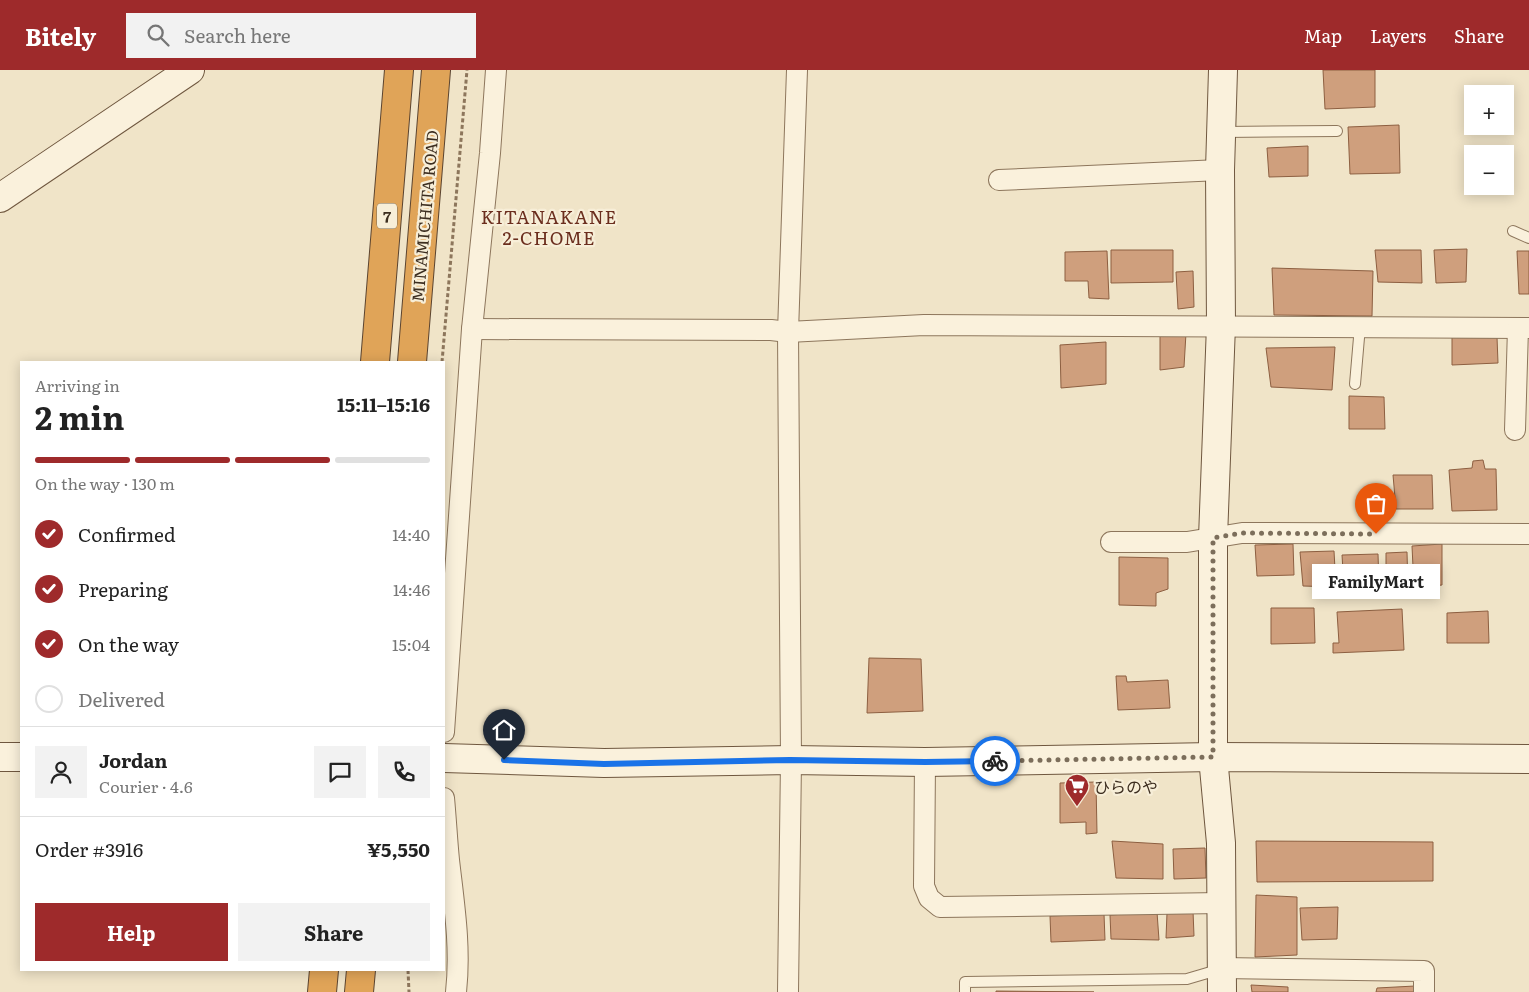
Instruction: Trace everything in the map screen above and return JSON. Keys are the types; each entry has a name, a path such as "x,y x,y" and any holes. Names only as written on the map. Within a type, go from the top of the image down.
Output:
{"highway":[{"name":"7","path":"375,361 400,70"},
{"name":"MINAMICHITA ROAD","path":"412,361 436,70"},
{"path":"322,992 324,971"},
{"path":"359,992 361,971"}],"street":[{"path":"0,198 190,70"},
{"path":"445,718 472,329 490,153 496,70"},
{"path":"788,992 790,760 788,332 797,70"},
{"path":"1223,70 1220,170 1221,325 1213,538 1213,757 1221,843 1222,980 1424,971 1424,992"},
{"path":"999,180 1220,170"},
{"path":"472,329 771,330 788,332 924,324 1523,328 1515,430"},
{"path":"1111,542 1187,542 1242,533 1529,534"},
{"path":"0,757 20,757"},
{"path":"445,758 604,764 790,760 925,762 1213,757 1529,759"},
{"path":"925,762 924,886 929,898 940,907 1222,902"},
{"path":"445,811 449,861 457,915 459,972 456,992"}],"lane":[{"path":"1221,132 1337,132"},
{"path":"1513,231 1529,238"},
{"path":"1356,384 1360,326"},
{"path":"965,992 965,982 1222,980"}],"path":[{"path":"442,361 467,70"},
{"path":"408,971 409,992"}],"building":[{"path":"1323,70 1375,70 1375,107 1325,109"},
{"path":"1399,125 1400,173 1350,174 1348,127"},
{"path":"1308,146 1308,176 1269,177 1267,148"},
{"path":"1467,249 1466,282 1436,283 1434,250"},
{"path":"1111,250 1173,250 1173,282 1111,283"},
{"path":"1375,250 1421,250 1422,283 1378,282"},
{"path":"1107,251 1109,299 1089,298 1088,281 1065,281 1065,252"},
{"path":"1517,251 1529,251 1529,294 1519,294"},
{"path":"1272,268 1373,271 1372,316 1274,315"},
{"path":"1193,271 1194,307 1178,309 1176,272"},
{"path":"1160,333 1186,333 1184,367 1160,370"},
{"path":"1452,337 1497,337 1498,363 1452,365"},
{"path":"1106,342 1106,384 1061,388 1060,345"},
{"path":"1335,347 1332,390 1271,387 1266,348"},
{"path":"1349,396 1384,397 1385,429 1349,429"},
{"path":"1483,460 1485,469 1496,469 1497,510 1452,511 1449,470 1472,468 1473,461"},
{"path":"1393,475 1432,475 1433,509 1396,509"},
{"path":"1293,544 1294,575 1257,576 1255,545"},
{"path":"1442,544 1442,585 1414,588 1412,546"},
{"path":"1334,551 1336,587 1303,586 1300,552"},
{"path":"1407,552 1408,589 1386,589 1386,553"},
{"path":"1378,554 1379,585 1344,587 1342,555"},
{"path":"1119,557 1168,558 1168,589 1156,593 1156,606 1119,605"},
{"path":"1271,608 1314,608 1315,643 1271,644"},
{"path":"1402,609 1404,650 1333,653 1333,643 1339,643 1337,612"},
{"path":"1488,611 1489,643 1447,643 1447,613"},
{"path":"869,658 921,659 923,711 867,713"},
{"path":"1116,676 1126,676 1127,682 1168,680 1170,708 1118,710"},
{"path":"1096,782 1097,833 1086,834 1086,822 1060,823 1060,783"},
{"path":"1112,841 1163,844 1163,879 1116,878"},
{"path":"1256,841 1433,842 1433,881 1257,882"},
{"path":"1205,848 1206,878 1174,879 1173,849"},
{"path":"1256,895 1297,897 1297,955 1255,957"},
{"path":"1338,907 1337,939 1302,940 1300,908"},
{"path":"1193,911 1194,936 1166,938 1167,913"},
{"path":"1157,912 1159,940 1111,939 1110,915"},
{"path":"1104,914 1105,940 1051,942 1050,916"},
{"path":"1251,985 1288,987 1288,992 1252,992"},
{"path":"1415,986 1415,992 1376,992 1377,988"},
{"path":"996,991 1094,992 996,992"}],"way so far":[{"path":"995,761 1213,757 1213,538 1242,533 1376,534"}],"place":[{"name":"FamilyMart","path":"1376,534"},
{"name":"ひらのや","path":"1077,807"}],"district":[{"name":"KITANAKANE 2-CHOME","path":"549,226"}],"route":[{"path":"504,760 604,764 790,760 995,761"}]}
